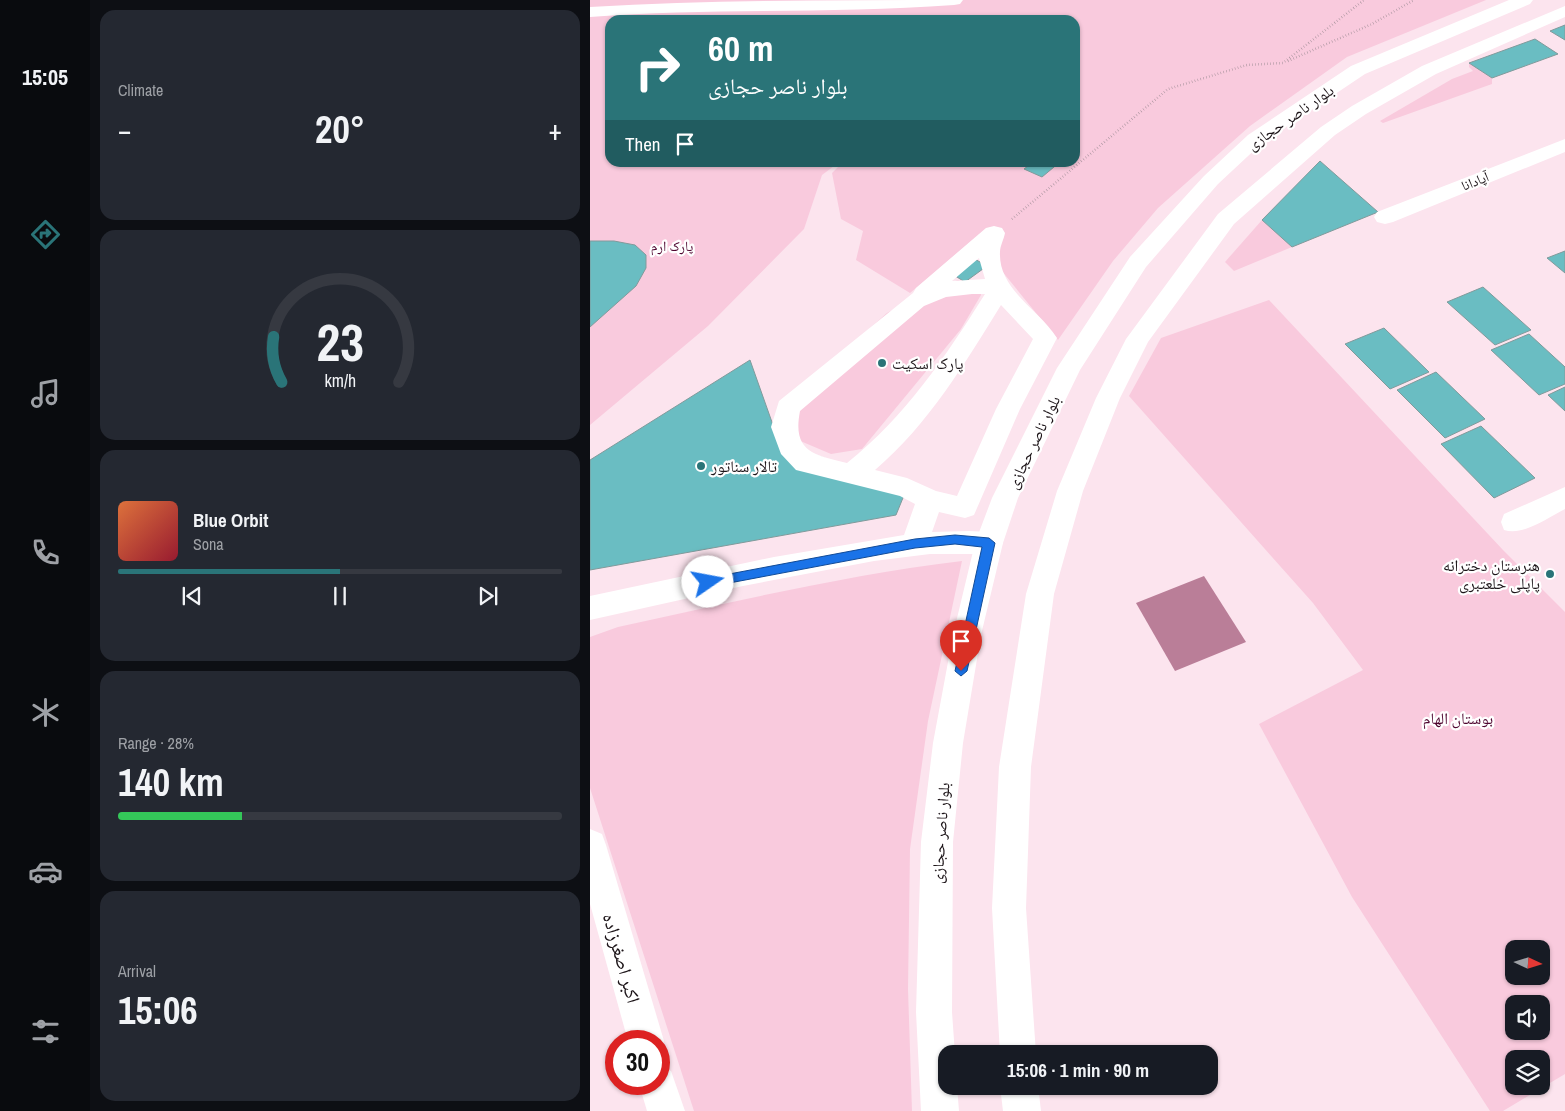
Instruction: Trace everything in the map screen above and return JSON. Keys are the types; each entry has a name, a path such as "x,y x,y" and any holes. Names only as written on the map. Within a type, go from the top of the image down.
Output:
{"main road":[{"path":"590,12 704,3 816,5 954,0"},
{"name":"بلوار ناصر حجازی","path":"940,1111 934,1012 937,842 948,743 965,644 989,543 1005,498 1069,368 1138,262 1210,180 1255,139 1358,70 1524,0"},
{"name":"بلوار ناصر حجازی","path":"1017,1045 1009,908 1015,767 1040,594 1070,491 1108,398 1138,340 1182,276 1226,219 1328,131 1359,110 1429,70 1565,11"},
{"name":"آپادانا","path":"1385,217 1565,145"},
{"path":"955,540 965,508 1008,409 1045,338 1001,288 992,270 989,251 994,234"},
{"path":"965,508 930,500 907,488 805,463 790,447 784,427 788,407 994,234"},
{"path":"916,301 942,290 972,286 1001,288"},
{"path":"852,475 874,458 908,421 959,354 1001,288"},
{"path":"1514,522 1565,497"},
{"path":"915,543 930,500"},
{"path":"590,608 812,561 915,543 955,540 989,543"},
{"name":"اکبر اصغرزاده","path":"590,845 643,1030"},
{"path":"661,1095 666,1111"},
{"path":"1021,1095 1022,1111"}],"path":[{"path":"1283,63 1364,0"},
{"path":"1080,162 1168,89 1247,66 1283,63 1372,24 1414,0"},
{"path":"994,234 1074,167"}],"green space":[{"name":"پارک ارم","path":"590,0 1486,0 1347,57 1250,126 1158,208 1113,261 1058,340 975,238 910,293 856,260 863,231 841,219 832,173 838,167 1080,167 1080,15 605,15 605,167 833,167 822,175 804,229 708,326 590,425"},
{"path":"1469,63 1492,78 1492,84 1383,123 1380,121 1452,79 1473,71 1469,67"},
{"path":"1262,220 1292,247 1234,271 1225,262"},
{"name":"پارک اسکیت","path":"958,280 980,283 981,295 961,329 862,449 831,454 798,440 793,397 887,313 933,289"},
{"name":"بوستان الهام","path":"1269,300 1503,550 1565,612 1565,1074 1550,1083 1550,1050 1505,1050 1505,1095 1530,1095 1503,1111 1490,1111 1352,897 1259,724 1363,670 1313,603 1129,396 1161,338"},
{"path":"962,561 928,721 910,849 908,989 912,1111 694,1111 670,1036 670,1030 668,1030 590,788 590,637 618,627 790,590"}],"shaded area":[{"path":"1204,576 1246,642 1175,671 1136,603"}],"building":[{"path":"1565,25 1565,40 1550,31"},
{"path":"1535,39 1558,54 1492,78 1469,63"},
{"path":"1320,161 1378,212 1292,247 1262,220"},
{"path":"1027,167 1054,167 1042,177 1024,169"},
{"path":"590,241 614,241 635,245 646,255 646,268 636,286 590,327"},
{"path":"1565,251 1565,273 1547,258"},
{"path":"973,258 987,266 965,282 952,274"},
{"path":"1483,287 1531,330 1495,345 1447,302"},
{"path":"1384,328 1429,372 1390,389 1345,344"},
{"path":"1529,334 1565,367 1565,384 1539,395 1491,350"},
{"name":"تالار سناتور","path":"750,360 779,442 907,488 896,515 590,570 590,460"},
{"path":"1436,372 1485,419 1445,438 1397,390"},
{"path":"1565,387 1565,411 1548,395"},
{"path":"1481,426 1535,478 1494,498 1441,444"}],"place":[{"name":"پارک اسکیت","path":"882,363"},
{"name":"تالار سناتور","path":"701,466"},
{"name":"هنرستان دخترانه پاپلی خلعتبری","path":"1550,574"}],"route":[{"path":"708,582 915,543 955,540 989,543 967,635 961,671"}]}
